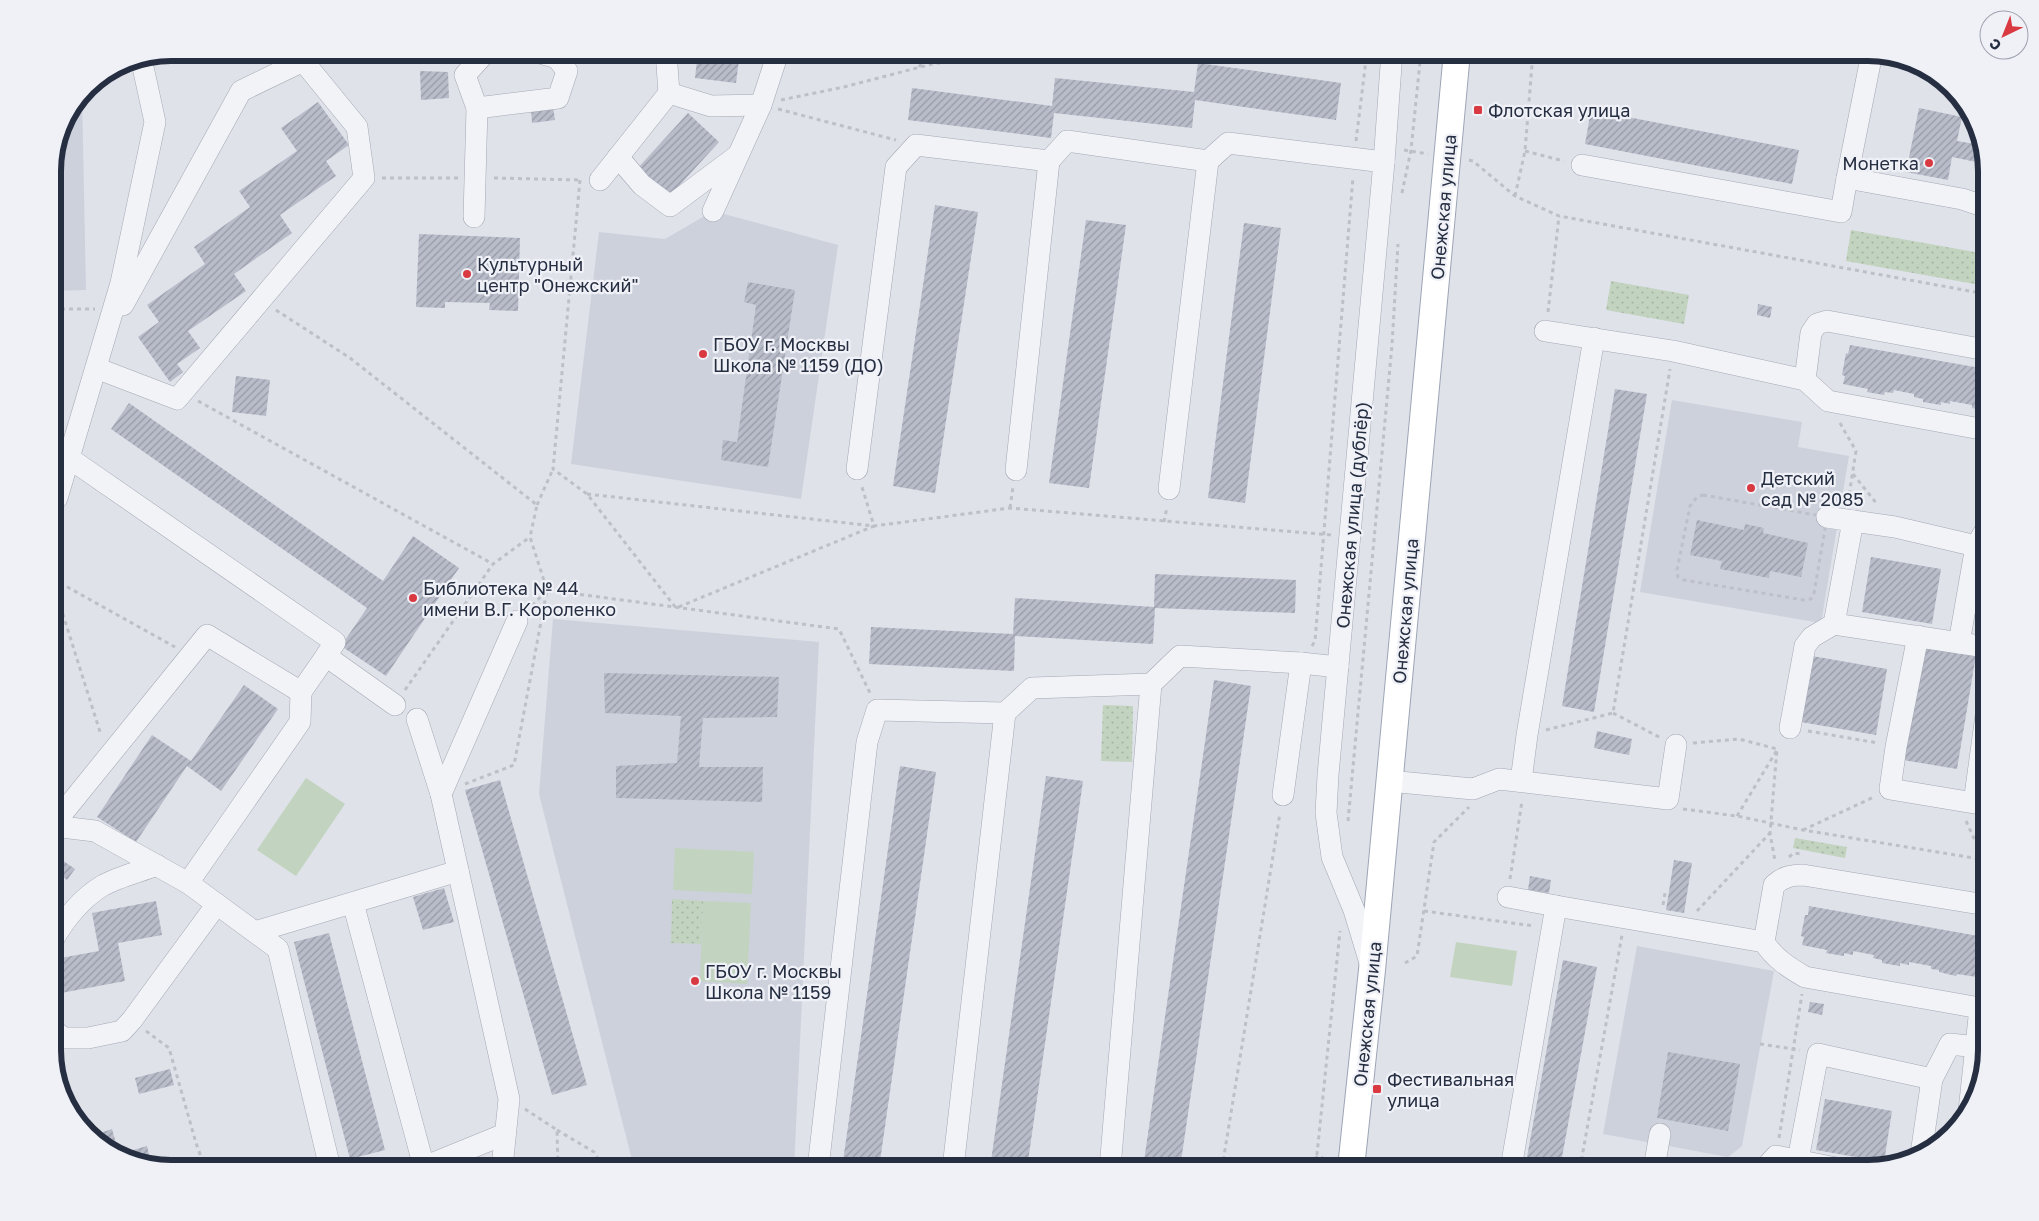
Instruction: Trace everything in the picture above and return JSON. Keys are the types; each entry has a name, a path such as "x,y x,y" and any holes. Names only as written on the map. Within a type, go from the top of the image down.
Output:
{"main road":[{"name":"Онежская улица","path":"1343,1160 1372,970 1456,61"}],"street":[{"path":"105,338 241,91 296,61"},
{"path":"96,368 177,400 364,178 357,127 306,61"},
{"path":"474,217 477,108 465,75 478,61"},
{"path":"477,108 558,98 567,71 559,61"},
{"path":"590,180 618,157 669,93 667,61"},
{"path":"713,211 761,105 775,61"},
{"name":"Онежская улица (дублёр)","path":"1372,970 1354,910 1332,857 1326,812 1384,162 1390,61"},
{"path":"1582,165 1841,212 1871,61"},
{"path":"61,485 123,274 155,122 143,65"},
{"path":"669,93 711,106 761,105"},
{"path":"1016,470 1049,160 1067,141 1208,161"},
{"path":"1169,489 1208,161 1228,143 1384,162"},
{"path":"857,469 896,167 916,145 1049,160"},
{"path":"618,157 642,185 670,206 739,154"},
{"path":"1847,178 1962,199 1978,204"},
{"path":"1805,380 1811,333 1817,324 1827,321 1978,349"},
{"path":"1545,331 1673,351 1805,380 1828,401 1978,429"},
{"path":"1522,789 1526,735 1594,338"},
{"path":"69,458 335,642 301,692 300,722 188,883"},
{"path":"1834,624 1842,520 1978,538"},
{"path":"1960,642 1978,553"},
{"path":"440,794 517,621"},
{"path":"1790,728 1805,646 1812,637 1834,624 1978,645"},
{"path":"61,815 207,635 301,692"},
{"path":"1918,636 1896,747 1890,789 1974,803 1978,774"},
{"path":"326,656 396,705"},
{"path":"1111,1160 1151,684 1180,656 1338,667"},
{"path":"1282,795 1301,663"},
{"path":"954,1160 1005,714 1032,688 1151,684"},
{"path":"819,1160 867,742 877,710 1005,714"},
{"path":"417,719 440,794 509,1098 503,1160"},
{"path":"1390,781 1473,789 1499,779 1522,789 1668,799 1676,745"},
{"path":"61,826 96,831 157,865 188,883 278,949 328,1160"},
{"path":"61,926 83,901 103,886 157,865"},
{"path":"255,932 458,871"},
{"path":"1978,903 1803,875 1790,875 1774,885 1764,942 1771,953 1784,965 1805,977 1978,1004"},
{"path":"1508,897 1764,942"},
{"path":"353,902 422,1160"},
{"path":"61,1036 64,1038 88,1038 122,1031 218,904"},
{"path":"1511,1160 1556,906"},
{"path":"1921,1146 1932,1079 1950,1044 1978,1048"},
{"path":"1798,1160 1818,1054 1932,1079"},
{"path":"441,1160 505,1134"},
{"path":"1655,1160 1660,1134"}],"path":[{"path":"919,68 923,61"},
{"path":"761,105 919,68 959,61"},
{"path":"1301,663 1315,641 1354,158 1365,61"},
{"path":"1400,201 1411,150 1420,61"},
{"path":"1515,196 1525,151 1532,61"},
{"path":"761,105 916,145"},
{"path":"1525,151 1582,165"},
{"path":"1466,160 1473,161 1515,196 1559,216 1978,293"},
{"path":"440,794 514,765 547,590 530,537 537,505 553,469 590,180"},
{"path":"1545,331 1559,216"},
{"path":"1348,824 1392,345 1398,240"},
{"path":"261,300 350,358 537,505"},
{"path":"61,309 113,309"},
{"path":"1613,713 1673,351"},
{"path":"182,392 493,564"},
{"path":"1828,401 1856,451 1842,520 1811,599 1804,600 1684,580 1678,577 1677,570 1690,506 1697,497 1703,495 1842,520"},
{"path":"553,469 587,494 676,608"},
{"path":"857,469 874,526"},
{"path":"1853,473 1895,528"},
{"path":"587,494 874,526 1010,508 1350,536"},
{"path":"676,608 874,526"},
{"path":"396,705 493,564 530,537"},
{"path":"61,585 189,655"},
{"path":"547,590 839,629 877,710"},
{"path":"517,621 547,590"},
{"path":"61,606 108,756"},
{"path":"1526,735 1613,713 1676,745 1739,739 1777,749"},
{"path":"1738,816 1790,728 1896,747"},
{"path":"1774,885 1772,873 1776,867 1770,832 1777,749"},
{"path":"1405,963 1417,956 1434,842 1469,809 1473,789"},
{"path":"1508,897 1522,789"},
{"path":"1803,830 1890,789"},
{"path":"1223,1160 1282,795"},
{"path":"1957,800 1978,845"},
{"path":"1679,809 1738,816 1803,830 1978,859"},
{"path":"1682,927 1770,832"},
{"path":"1424,911 1552,929"},
{"path":"1581,1160 1626,917"},
{"path":"1317,1160 1340,928"},
{"path":"1770,1160 1793,1049 1805,977"},
{"path":"132,1020 169,1048 202,1160"},
{"path":"1760,1044 1818,1054"},
{"path":"509,1098 594,1152 598,1160"},
{"path":"557,1130 558,1160"},
{"path":"1317,1154 1329,1160"}],"shaded area":[{"path":"82,107 86,290 61,291 61,164 67,136"},
{"name":"ГБОУ г. Москвы Школа № 1159 (ДО)","path":"713,211 838,245 801,499 571,464 599,232 665,239"},
{"name":"Детский сад № 2085","path":"1672,400 1802,422 1798,447 1849,456 1821,623 1640,592"},
{"name":"ГБОУ г. Москвы Школа № 1159","path":"553,619 819,642 794,1160 632,1160 539,794"},
{"path":"1637,946 1774,971 1742,1146 1728,1157 1603,1134"}],"green space":[{"path":"1851,230 1978,253 1978,285 1846,261"},
{"path":"1611,281 1689,295 1684,324 1606,310"},
{"path":"1103,705 1133,706 1132,762 1101,761"},
{"path":"306,778 345,804 296,876 257,850"},
{"path":"1795,838 1847,847 1845,858 1793,848"},
{"path":"675,848 754,852 752,894 673,890"},
{"path":"672,899 703,901 701,944 671,943"},
{"path":"703,901 751,903 747,984 700,981"},
{"path":"1456,942 1517,951 1512,986 1450,977"}],"building":[{"path":"697,61 739,61 736,83 695,78"},
{"path":"1198,63 1341,83 1336,120 1195,100 1192,128 1054,113 1051,138 908,120 912,88 1052,106 1055,78 1194,92"},
{"path":"420,71 448,72 449,98 421,100"},
{"path":"318,102 349,145 326,161 336,176 280,215 292,233 234,274 246,291 188,331 200,348 177,364 183,372 170,382 138,337 159,322 147,305 205,264 194,247 250,207 239,191 297,151 281,128"},
{"path":"553,107 555,120 532,123 531,108"},
{"path":"1919,108 1962,117 1957,141 1974,144 1978,162 1952,157 1948,180 1906,172"},
{"path":"1591,110 1799,150 1792,184 1585,144"},
{"path":"688,113 719,142 667,199 636,170"},
{"path":"61,162 62,213 61,213"},
{"path":"935,205 978,212 935,493 893,486"},
{"path":"1086,220 1126,225 1089,488 1049,483"},
{"path":"1244,223 1281,228 1245,503 1208,498"},
{"path":"419,234 520,238 518,311 489,310 490,303 445,302 445,308 416,307"},
{"path":"748,282 795,290 768,467 721,460 723,440 737,442 756,305 744,302"},
{"path":"1758,304 1772,307 1770,318 1757,315"},
{"path":"1850,345 1978,368 1978,410 1972,408 1972,405 1950,401 1950,404 1941,402 1941,405 1923,402 1923,399 1914,397 1914,394 1894,390 1893,393 1885,392 1884,395 1867,392 1868,389 1843,384 1845,376 1842,375 1846,353 1848,354"},
{"path":"236,376 270,380 266,416 232,412"},
{"path":"1615,389 1647,394 1594,712 1562,706"},
{"path":"129,403 383,581 413,536 459,568 386,676 341,646 367,608 111,429"},
{"path":"1697,520 1744,530 1745,524 1764,528 1763,533 1808,543 1801,577 1770,571 1769,578 1720,569 1722,561 1690,555"},
{"path":"1871,557 1941,569 1932,624 1862,612"},
{"path":"1155,574 1296,580 1295,613 1155,608 1153,644 1015,636 1014,671 869,664 871,627 1013,634 1015,598 1154,607"},
{"path":"1923,646 1976,655 1957,769 1903,760"},
{"path":"1812,656 1887,669 1876,735 1801,722"},
{"path":"604,673 779,677 777,717 703,718 699,767 763,767 762,802 616,798 616,766 677,763 681,716 605,713"},
{"path":"1214,680 1251,686 1181,1160 1144,1160"},
{"path":"244,685 278,709 221,791 187,766 136,842 97,817 152,735 191,761"},
{"path":"1597,731 1632,739 1629,755 1594,748"},
{"path":"900,766 936,772 880,1160 843,1160"},
{"path":"1046,776 1083,781 1028,1160 991,1160"},
{"path":"500,780 587,1085 552,1095 465,790"},
{"path":"62,860 75,869 67,880 61,875"},
{"path":"1674,860 1692,863 1684,913 1666,910"},
{"path":"1530,876 1551,880 1549,893 1528,890"},
{"path":"444,888 454,922 423,930 413,897"},
{"path":"156,901 162,935 118,943 125,981 61,993 61,958 99,951 92,913"},
{"path":"1809,906 1978,936 1977,977 1957,974 1956,976 1931,969 1931,966 1909,962 1909,965 1900,963 1900,966 1882,963 1882,960 1873,958 1874,955 1853,951 1853,955 1844,953 1844,956 1826,953 1827,950 1802,945 1804,937 1801,936 1805,915 1808,915"},
{"path":"329,933 385,1150 350,1159 294,942"},
{"path":"1563,960 1597,967 1561,1160 1526,1160"},
{"path":"1810,1002 1824,1004 1822,1015 1808,1012"},
{"path":"1668,1052 1740,1064 1728,1131 1657,1118"},
{"path":"170,1069 174,1085 139,1094 135,1078"},
{"path":"1825,1099 1892,1111 1885,1158 1871,1160 1816,1150"},
{"path":"112,1129 117,1145 104,1137 100,1133"},
{"path":"147,1146 150,1157 129,1151"}],"place":[{"name":"Флотская улица","path":"1478,110"},
{"name":"Монетка","path":"1929,163"},
{"name":"Культурный центр \"Онежский\"","path":"467,274"},
{"name":"ГБОУ г. Москвы Школа № 1159 (ДО)","path":"703,354"},
{"name":"Детский сад № 2085","path":"1751,488"},
{"name":"Библиотека № 44 имени В.Г. Короленко","path":"413,598"},
{"name":"ГБОУ г. Москвы Школа № 1159","path":"695,981"},
{"name":"Фестивальная улица","path":"1377,1089"}]}
